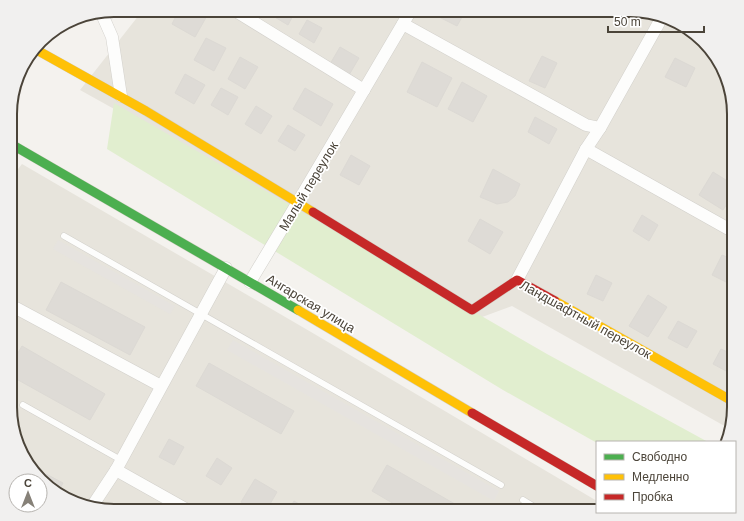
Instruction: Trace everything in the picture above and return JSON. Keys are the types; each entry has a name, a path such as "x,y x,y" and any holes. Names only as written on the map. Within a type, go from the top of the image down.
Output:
{"street":[{"path":"245,17 364,90"},
{"name":"Малый переулок","path":"250,282 408,17"},
{"path":"104,18 112,37 121,96"},
{"path":"517,280 586,149 600,128 660,22"},
{"path":"404,24 586,126 600,128"},
{"path":"40,52 121,96 298,202"},
{"name":"Ангарская улица","path":"17,147 250,282 596,485"},
{"path":"586,149 727,228"},
{"name":"Ландшафтный переулок","path":"298,202 472,310 517,280 727,398"},
{"path":"95,502 118,465 226,268"},
{"path":"17,309 161,386"},
{"path":"118,465 178,504"}],"lane":[{"path":"64,236 502,485"},
{"path":"23,405 118,465"},
{"path":"523,500 530,504"}],"shaded area":[{"path":"137,17 636,17 661,22 673,27 689,37 711,60 720,77 724,89 727,108 727,413 725,426 512,306 474,320 179,145 80,90"},
{"path":"22,164 596,500 596,504 108,504 95,502 83,499 66,491 55,484 48,477 48,473 44,473 37,466 24,444 20,432 17,413 17,170"},
{"path":"58,240 175,306 170,314 53,249"},
{"path":"233,340 499,491 494,501 227,350"}],"green space":[{"path":"114,103 547,354 706,441 596,441 596,442 503,390 107,149"}],"building":[{"path":"176,17 206,17 195,37 172,24"},
{"path":"275,17 292,17 288,25"},
{"path":"439,17 462,17 457,26"},
{"path":"307,20 322,28 314,43 299,34"},
{"path":"206,38 226,48 214,71 194,60"},
{"path":"340,47 359,58 349,75 330,64"},
{"path":"542,56 557,63 545,88 529,81"},
{"path":"240,57 258,67 245,89 228,79"},
{"path":"675,58 695,68 686,87 665,77"},
{"path":"422,62 452,78 437,107 407,92"},
{"path":"185,74 205,85 194,104 175,93"},
{"path":"462,82 487,96 473,122 448,109"},
{"path":"221,88 238,97 228,115 211,105"},
{"path":"305,88 333,104 321,126 293,109"},
{"path":"256,106 272,116 261,134 245,124"},
{"path":"535,117 557,129 549,144 528,132"},
{"path":"288,125 305,135 295,151 278,141"},
{"path":"351,155 370,166 359,185 340,175"},
{"path":"493,169 520,184 515,196 508,202 497,204 480,197"},
{"path":"713,172 727,181 727,204 723,210 699,195"},
{"path":"642,215 658,225 649,241 633,231"},
{"path":"480,219 503,232 490,254 468,241"},
{"path":"722,255 727,257 727,282 712,275"},
{"path":"596,275 612,283 603,301 587,294"},
{"path":"61,282 145,327 130,355 46,310"},
{"path":"648,295 667,307 648,337 629,326"},
{"path":"678,321 697,331 687,348 668,338"},
{"path":"22,346 105,394 90,420 17,379 17,355"},
{"path":"721,349 727,352 727,371 713,364"},
{"path":"209,363 294,411 281,434 196,386"},
{"path":"169,439 184,447 174,465 159,457"},
{"path":"217,458 232,468 221,485 206,476"},
{"path":"387,465 455,504 394,504 372,491"},
{"path":"48,475 63,483 60,488 55,484"},
{"path":"255,479 277,492 270,504 244,504 241,502"},
{"path":"294,501 299,504 292,504"}],"traffic: fast":[{"path":"17,147 298,310"}],"traffic: slow":[{"path":"40,52 146,111 313,212"},
{"path":"555,301 727,398"},
{"path":"298,310 472,413"}],"traffic: jam":[{"path":"313,212 472,310 517,280 555,301"},
{"path":"472,413 596,485"}]}
